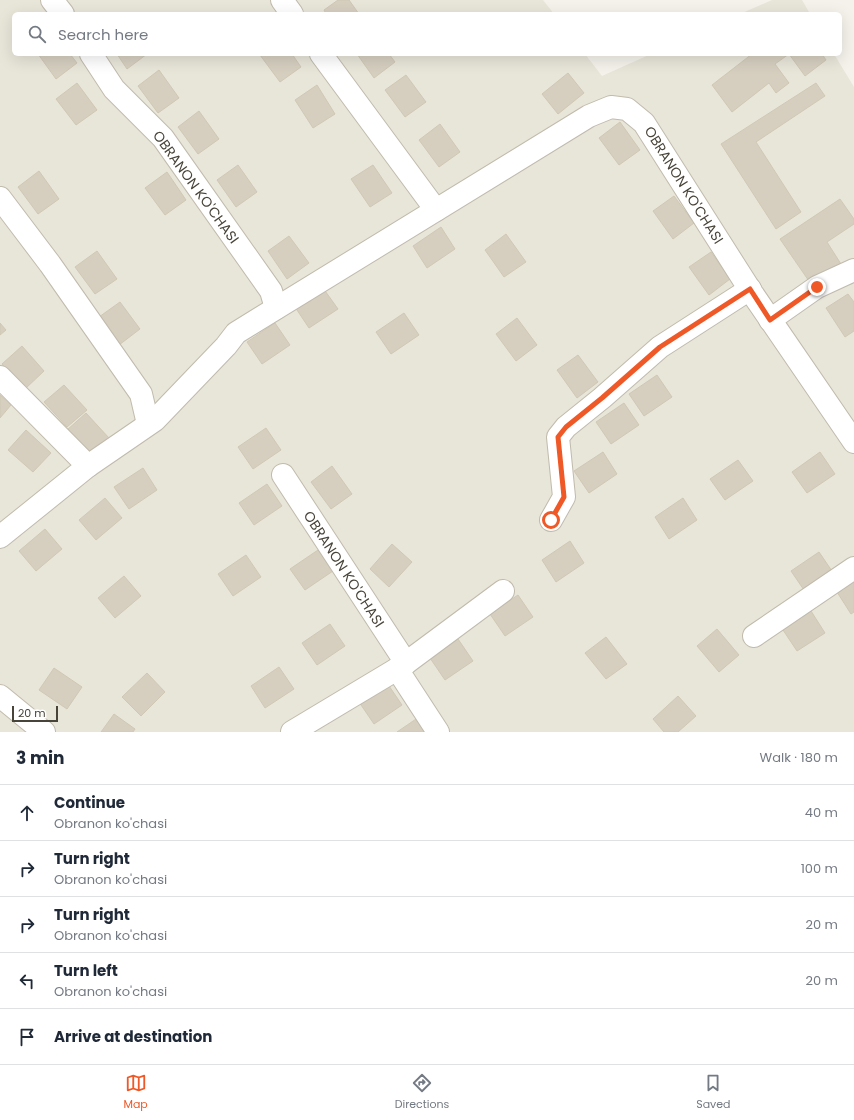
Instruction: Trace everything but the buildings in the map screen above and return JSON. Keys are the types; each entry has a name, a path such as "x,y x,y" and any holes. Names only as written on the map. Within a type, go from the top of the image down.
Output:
{"street":[{"path":"52,0 61,12"},
{"path":"282,0 291,12"},
{"name":"OBRANON KO'CHASI","path":"92,56 114,89 163,138 271,291 276,308"},
{"path":"322,56 436,210"},
{"name":"OBRANON KO'CHASI","path":"0,537 88,466 155,420 226,346 236,333 589,116 611,107 627,109 644,123 770,320 854,442"},
{"path":"0,198 50,264 141,394 148,424"},
{"path":"770,320 817,287 854,270"},
{"path":"551,520 564,497 558,437 566,427 602,398 660,347 750,289"},
{"path":"0,377 88,466"},
{"name":"OBRANON KO'CHASI","path":"283,475 401,666 438,732"},
{"path":"754,636 854,568"},
{"path":"292,732 401,666 503,591"},
{"path":"1,700 44,732"}],"shaded area":[{"path":"0,0 543,0 552,12 12,12 12,56 587,56 602,76 647,56 835,56 854,87 854,732 0,732"},
{"path":"772,0 802,0 809,12 745,12"}],"route":[{"path":"551,520 564,497 558,437 566,427 602,398 660,347 750,289 770,320 817,287"}]}
